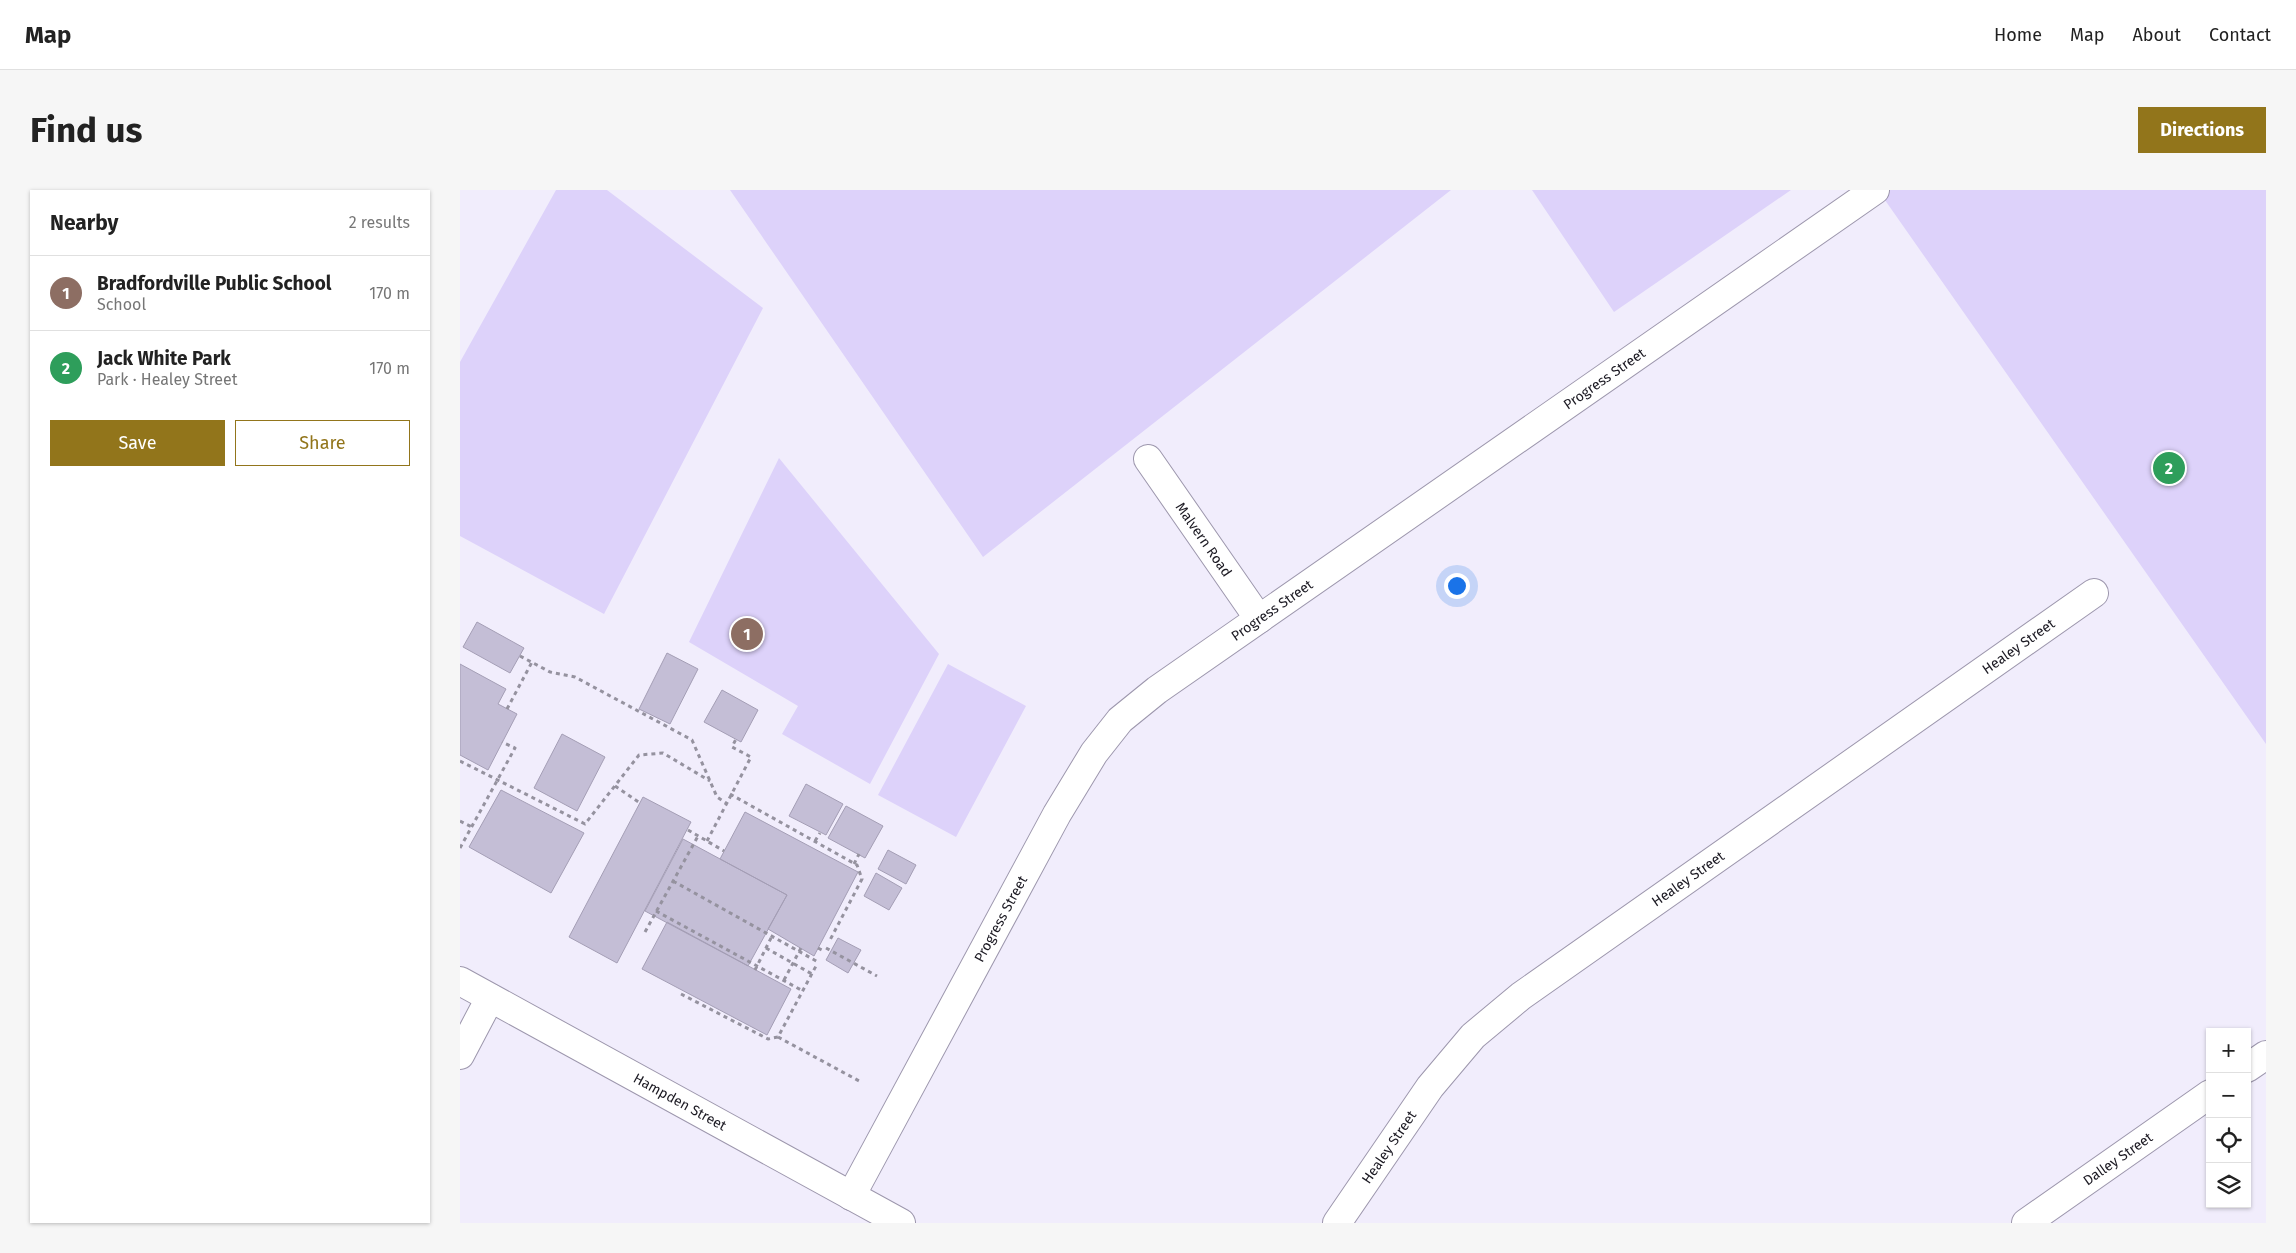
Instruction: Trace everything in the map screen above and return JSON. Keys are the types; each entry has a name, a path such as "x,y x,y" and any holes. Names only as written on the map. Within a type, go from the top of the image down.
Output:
{"street":[{"name":"Progress Street","path":"851,1196 1057,814 1094,753 1120,720 1158,690 1259,619 1875,190"},
{"name":"Malvern Road","path":"1148,460 1259,619"},
{"name":"Healey Street","path":"1337,1223 1430,1087 1473,1036 1522,996 2094,593"},
{"name":"Hampden Street","path":"460,981 901,1223"},
{"path":"460,1055 490,998"},
{"path":"2251,1065 2266,1055"},
{"name":"Dalley Street","path":"2026,1223 2206,1097"}],"path":[{"path":"520,656 550,672 576,677 692,740 717,797 726,802"},
{"path":"507,709 532,662"},
{"path":"707,841 751,757 732,747 736,740"},
{"path":"460,848 515,748 502,742"},
{"path":"460,761 585,824 639,755 662,753 710,781"},
{"path":"615,786 640,803"},
{"path":"730,794 857,865 862,879 830,940"},
{"path":"460,821 472,827"},
{"path":"688,830 724,851"},
{"path":"815,841 820,832"},
{"path":"645,932 698,836"},
{"path":"854,864 859,854"},
{"path":"673,881 800,950 817,964 778,1037"},
{"path":"656,911 803,991"},
{"path":"755,970 772,936"},
{"path":"766,948 812,974"},
{"path":"818,948 877,976"},
{"path":"784,980 800,950"},
{"path":"681,994 768,1039 778,1037 861,1082"}],"shaded area":[{"path":"556,190 607,190 763,308 604,614 460,536 460,362"},
{"path":"730,190 1451,190 983,557"},
{"path":"1532,190 1791,190 1614,312"},
{"path":"1884,190 2266,190 2266,744 1880,193"},
{"path":"779,458 939,654 870,784 782,734 798,706 689,642"},
{"path":"948,664 1026,706 956,837 878,795"}],"building":[{"path":"477,622 524,648 510,673 463,647"},
{"path":"667,653 698,669 670,724 639,709"},
{"path":"460,664 506,689 498,704 517,714 488,770 460,755"},
{"path":"722,690 758,710 741,742 704,722"},
{"path":"562,734 605,757 577,811 534,788"},
{"path":"806,784 843,804 826,835 789,816"},
{"path":"501,790 584,833 551,893 469,847"},
{"path":"643,797 691,822 617,963 569,937"},
{"path":"846,806 883,826 865,858 828,838"},
{"path":"745,812 858,872 814,956 768,929 787,895 720,859"},
{"path":"683,839 787,895 748,966 645,911"},
{"path":"888,850 916,865 906,884 878,869"},
{"path":"876,873 902,888 889,910 864,896"},
{"path":"667,922 791,989 767,1035 642,969"},
{"path":"838,938 861,950 848,973 826,960"}],"place":[{"name":"Jack White Park","path":"2169,468"},
{"name":"Bradfordville Public School","path":"747,634"}]}
